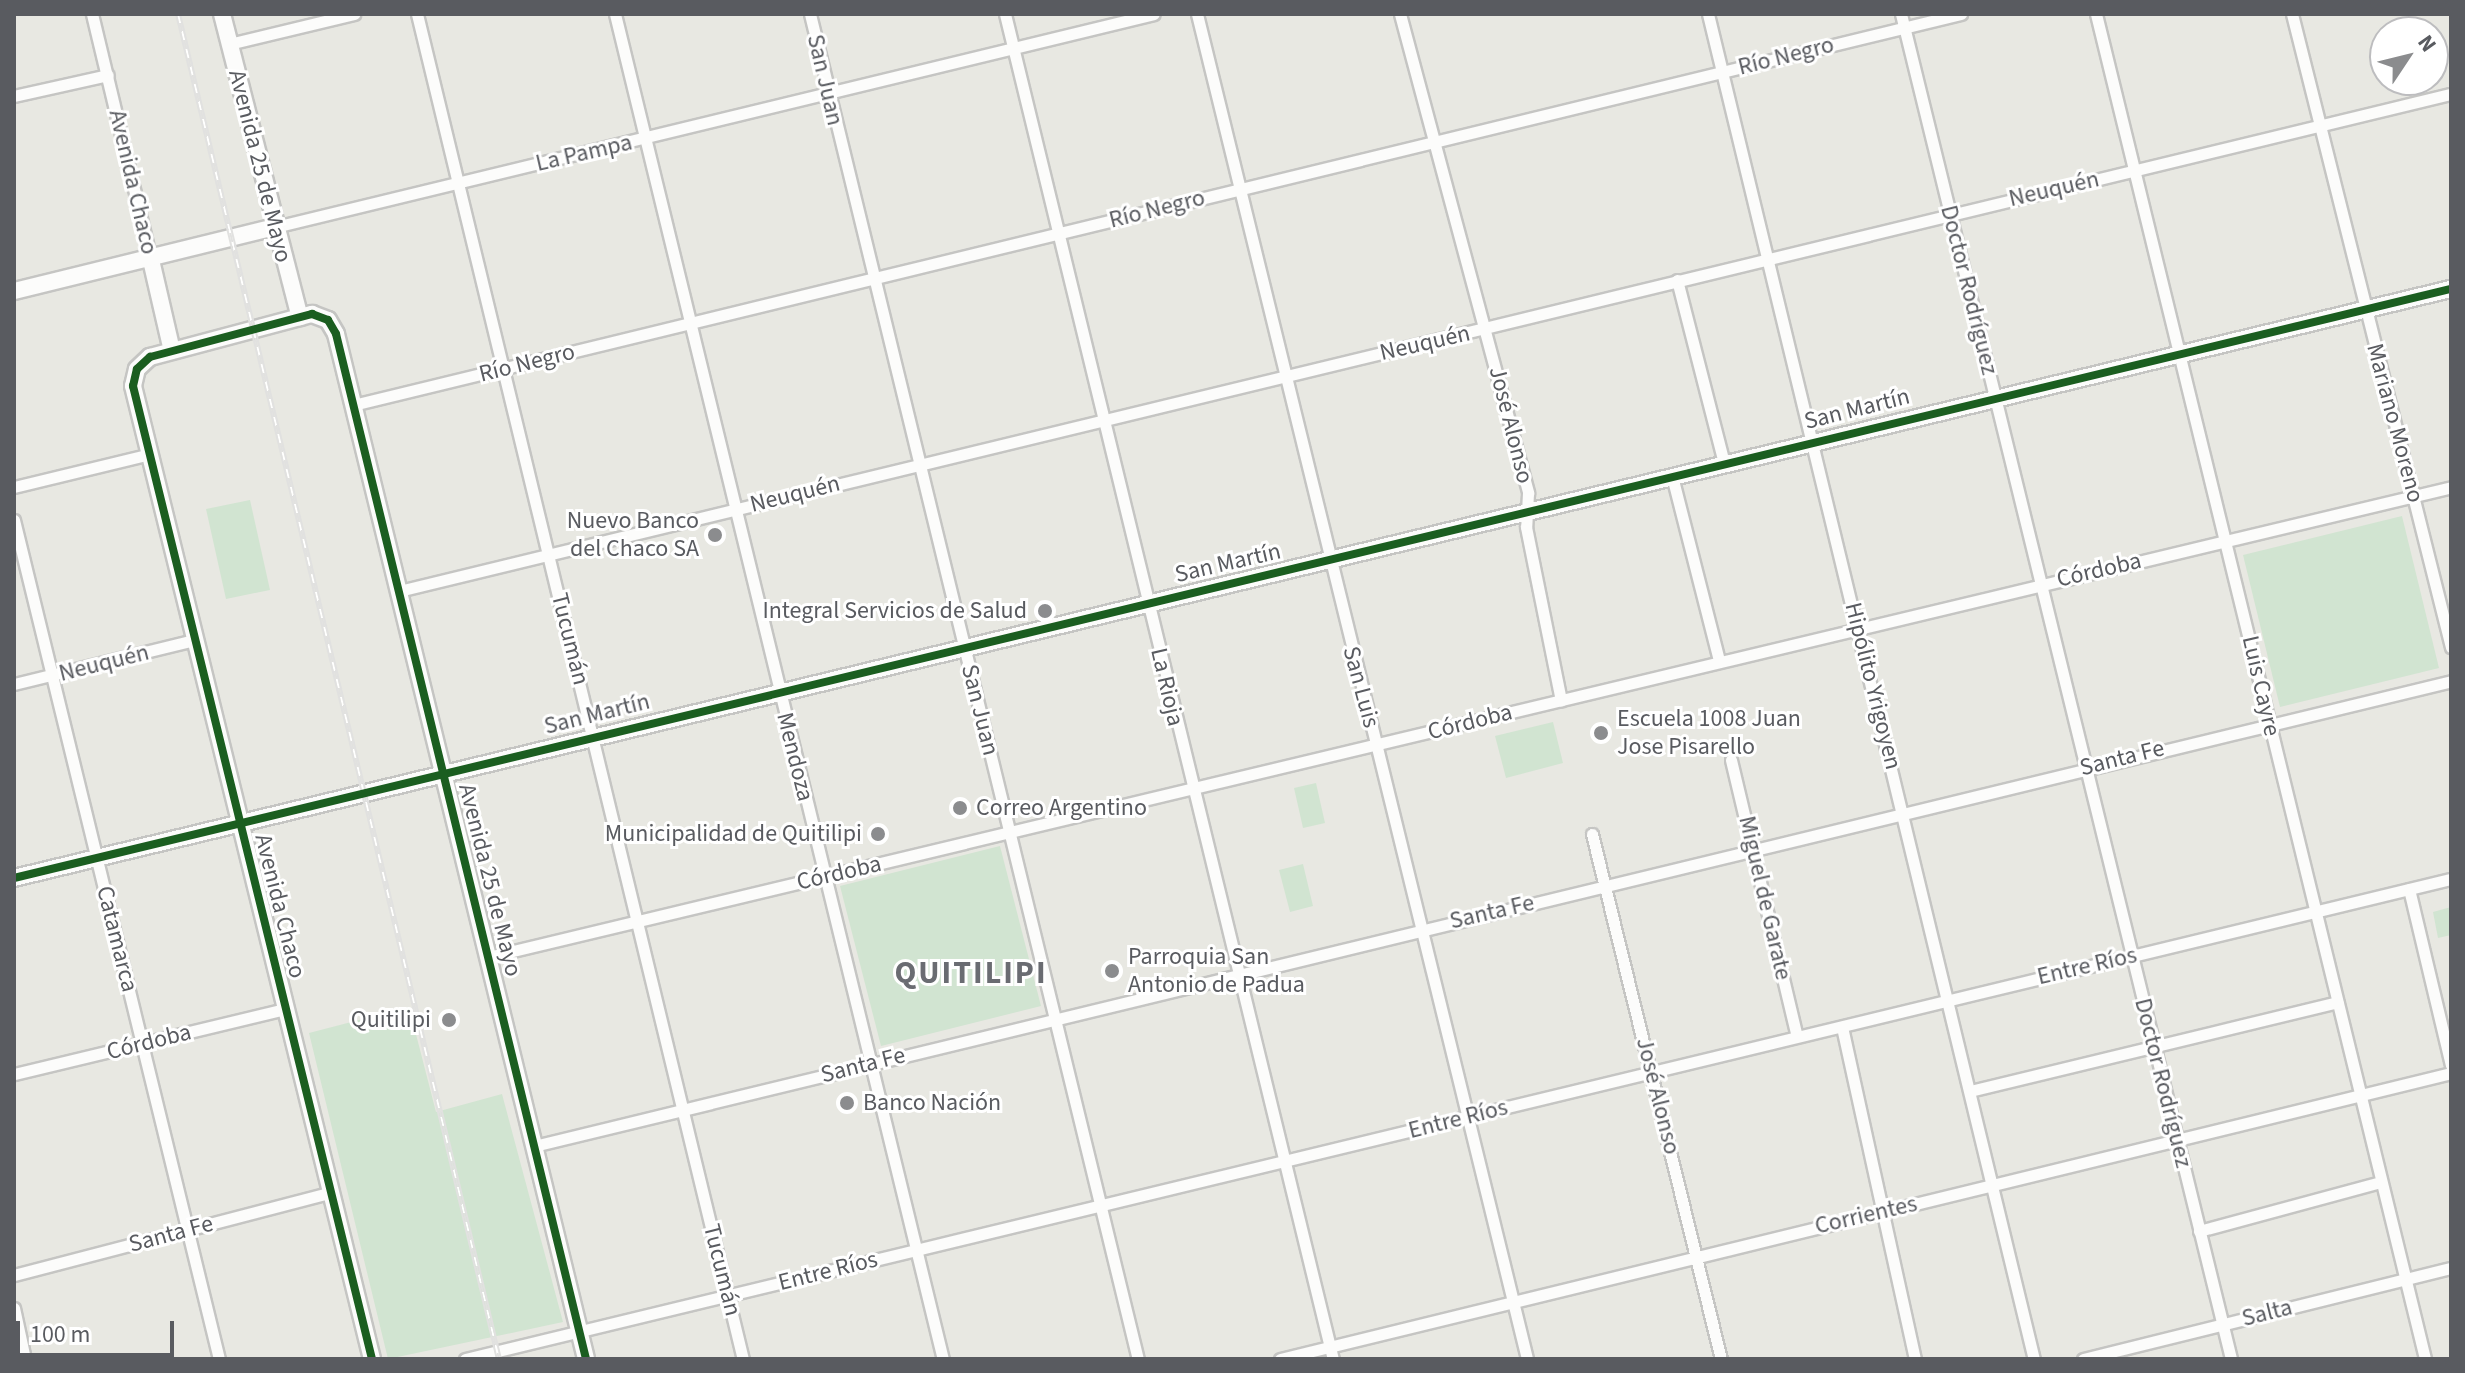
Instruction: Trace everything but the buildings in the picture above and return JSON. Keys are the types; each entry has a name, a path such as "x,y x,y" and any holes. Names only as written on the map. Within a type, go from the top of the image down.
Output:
{"street":[{"name":"Avenida Chaco","path":"92,14 172,351 150,357 137,369 133,386 146,455 195,640 328,1193 372,1359"},
{"name":"Avenida 25 de Mayo","path":"222,14 300,317 312,314 328,320 336,334 586,1359"},
{"path":"229,44 354,14"},
{"name":"Tucumán","path":"417,14 743,1359"},
{"name":"Mendoza","path":"615,14 648,139 778,691 943,1359"},
{"name":"San Juan","path":"810,14 1103,1205 1138,1359"},
{"name":"La Rioja","path":"1005,14 1331,1353"},
{"name":"La Pampa","path":"14,291 1154,14"},
{"name":"San Luis","path":"1197,14 1327,560 1376,745 1527,1359"},
{"name":"José Alonso","path":"1400,14 1487,328 1528,493 1527,512 1561,700"},
{"name":"Hipólito Yrigoyen","path":"1708,14 2034,1359"},
{"name":"Doctor Rodríguez","path":"1901,14 2231,1359"},
{"name":"Río Negro","path":"353,405 1239,188 1437,144 1961,14"},
{"name":"Luis Cayre","path":"2096,14 2137,170 2425,1359"},
{"name":"Mariano Moreno","path":"2292,14 2317,124 2415,496 2451,647"},
{"path":"14,96 108,75"},
{"name":"Neuquén","path":"399,591 1487,328 1767,257 2451,94"},
{"path":"1677,280 1724,463"},
{"name":"San Martín","path":"14,878 594,735 1527,512 1996,395 2451,289"},
{"path":"172,351 300,317"},
{"path":"14,487 146,455"},
{"path":"1672,476 1719,661"},
{"name":"Córdoba","path":"488,957 2451,487"},
{"name":"Catamarca","path":"14,520 219,1359"},
{"name":"Neuquén","path":"14,684 195,640"},
{"name":"Santa Fe","path":"534,1146 1605,886 1755,846 2451,681"},
{"name":"Miguel de Garate","path":"1731,760 1755,846 1797,1036"},
{"name":"José Alonso","path":"1592,834 1721,1359"},
{"name":"Entre Ríos","path":"465,1359 1842,1027 2315,909 2451,879"},
{"path":"2409,889 2451,1065"},
{"path":"1970,1091 2337,1002"},
{"name":"Córdoba","path":"14,1074 284,1009"},
{"path":"1842,1027 1915,1359"},
{"name":"Corrientes","path":"1280,1359 1331,1353 1513,1301 1696,1255 1993,1187 2359,1093 2451,1073"},
{"path":"2199,1231 2381,1182"},
{"name":"Santa Fe","path":"14,1275 328,1193"},
{"name":"Salta","path":"2083,1359 2451,1268"},
{"path":"14,1308 25,1359"}],"green space":[{"path":"250,500 270,590 226,599 206,509"},
{"path":"2402,516 2439,668 2280,707 2243,555"},
{"path":"1553,722 1563,763 1506,778 1495,736"},
{"path":"1316,783 1325,823 1303,828 1294,788"},
{"path":"1000,846 1041,1006 881,1046 840,886"},
{"path":"1303,864 1313,906 1290,912 1279,870"},
{"path":"2451,907 2451,935 2438,938 2433,912"},
{"path":"409,1007 436,1112 502,1094 563,1322 388,1359 309,1033"}],"railway":[{"path":"178,14 499,1359"}],"cycle path":[{"path":"14,878 2451,289"},
{"path":"372,1359 133,386 137,369 150,357 312,314 328,320 336,334 586,1359"}],"place":[{"name":"Nuevo Banco del Chaco SA","path":"715,535"},
{"name":"Integral Servicios de Salud","path":"1045,611"},
{"name":"Escuela 1008 Juan Jose Pisarello","path":"1601,733"},
{"name":"Correo Argentino","path":"960,808"},
{"name":"Municipalidad de Quitilipi","path":"878,834"},
{"name":"Parroquia San Antonio de Padua","path":"1112,971"},
{"name":"Quitilipi","path":"449,1020"},
{"name":"Banco Nación","path":"847,1103"}],"district":[{"name":"QUITILIPI","path":"971,973"}]}
